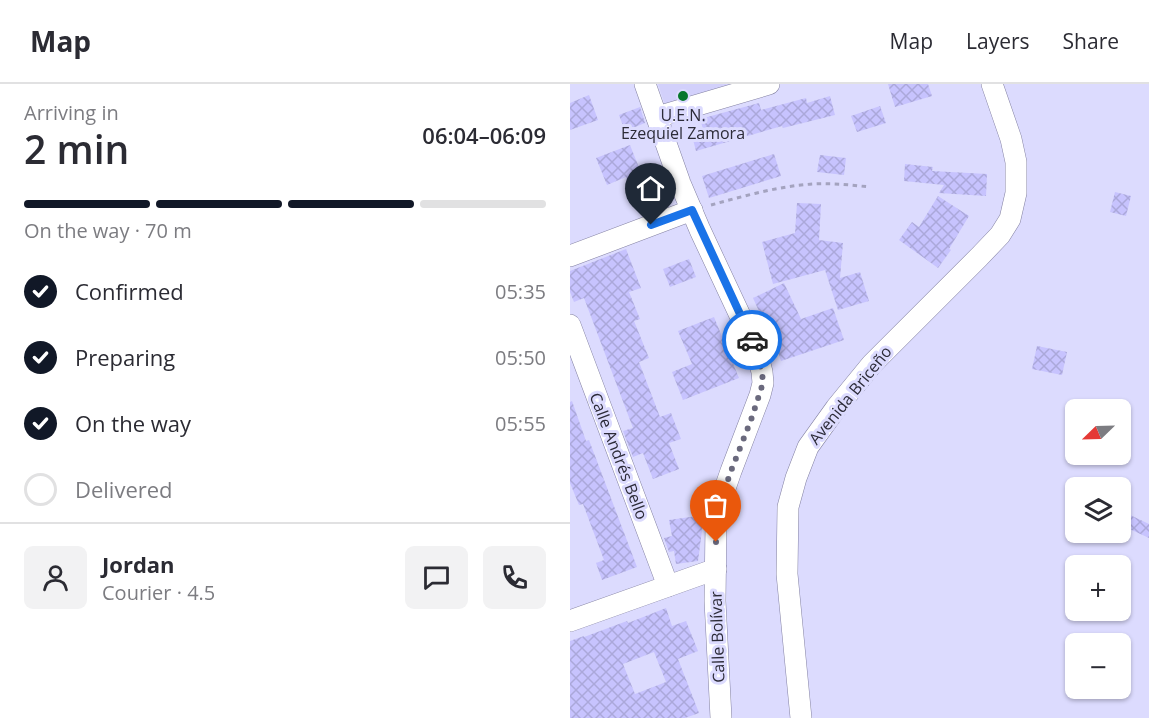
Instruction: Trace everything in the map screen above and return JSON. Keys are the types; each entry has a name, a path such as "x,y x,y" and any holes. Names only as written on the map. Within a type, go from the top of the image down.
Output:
{"street":[{"name":"Calle Bolívar","path":"645,84 680,183 751,339 762,372 763,383 760,395 731,471 716,523 715,602 721,718"},
{"path":"657,117 769,84"},
{"name":"Avenida Briceño","path":"801,718 787,574 788,507 796,478 808,447 865,372 1000,235 1010,219 1016,193 1016,162 1011,139 992,84"},
{"path":"570,256 692,210"},
{"name":"Calle Andrés Bello","path":"570,326 668,586"},
{"path":"570,621 716,569"}],"path":[{"path":"692,210 748,195 811,184 831,183 870,187"}],"shaded area":[{"name":"U.E.N. Ezequiel Zamora","path":"658,84 742,84 666,108"}],"building":[{"path":"888,84 928,84 932,96 895,107"},
{"path":"589,95 598,120 570,130 570,103"},
{"path":"830,96 835,115 783,128 782,126 696,151 691,132 703,129 700,119 759,103 761,110 806,98 807,103"},
{"path":"880,106 886,123 857,132 851,116"},
{"path":"640,107 645,123 625,131 619,115"},
{"path":"630,145 642,175 658,168 669,198 638,210 626,177 607,185 596,158"},
{"path":"774,154 781,176 709,198 702,176"},
{"path":"820,155 846,158 844,175 817,172"},
{"path":"905,164 933,167 932,171 987,174 986,196 939,193 944,185 904,181"},
{"path":"1115,192 1131,196 1126,216 1110,212"},
{"path":"938,196 969,216 949,249 951,250 938,268 899,240 912,222 919,227"},
{"path":"797,203 821,204 819,240 843,243 840,278 860,272 869,301 838,310 825,270 773,284 762,242 795,233"},
{"path":"626,249 641,288 629,292 640,319 634,321 649,358 639,362 660,417 671,413 681,439 669,443 679,469 653,479 643,453 633,457 623,431 633,428 584,298 574,302 570,292 570,271"},
{"path":"689,259 696,277 670,287 663,269"},
{"path":"784,283 801,319 833,308 844,340 781,361 769,326 766,327 753,298"},
{"path":"714,317 739,378 683,400 672,372 692,364 678,331"},
{"path":"1037,346 1067,352 1062,375 1032,369"},
{"path":"572,401 637,567 602,580 596,563 604,560 583,504 579,505 570,483 570,402"},
{"path":"704,515 698,561 676,564 674,551 669,552 664,538 672,536 669,520"},
{"path":"1131,515 1149,524 1149,538 1131,530"},
{"path":"666,608 672,626 686,621 698,651 678,659 699,713 685,718 570,718 570,641 627,621 628,623","holes":["654,652 666,682 635,694 623,664"]}],"way so far":[{"path":"716,542 716,523 722,497 763,383 759,360 752,340"}],"place":[{"name":"U.E.N. Ezequiel Zamora","path":"683,96"}],"route":[{"path":"651,225 692,210 752,340"}]}
